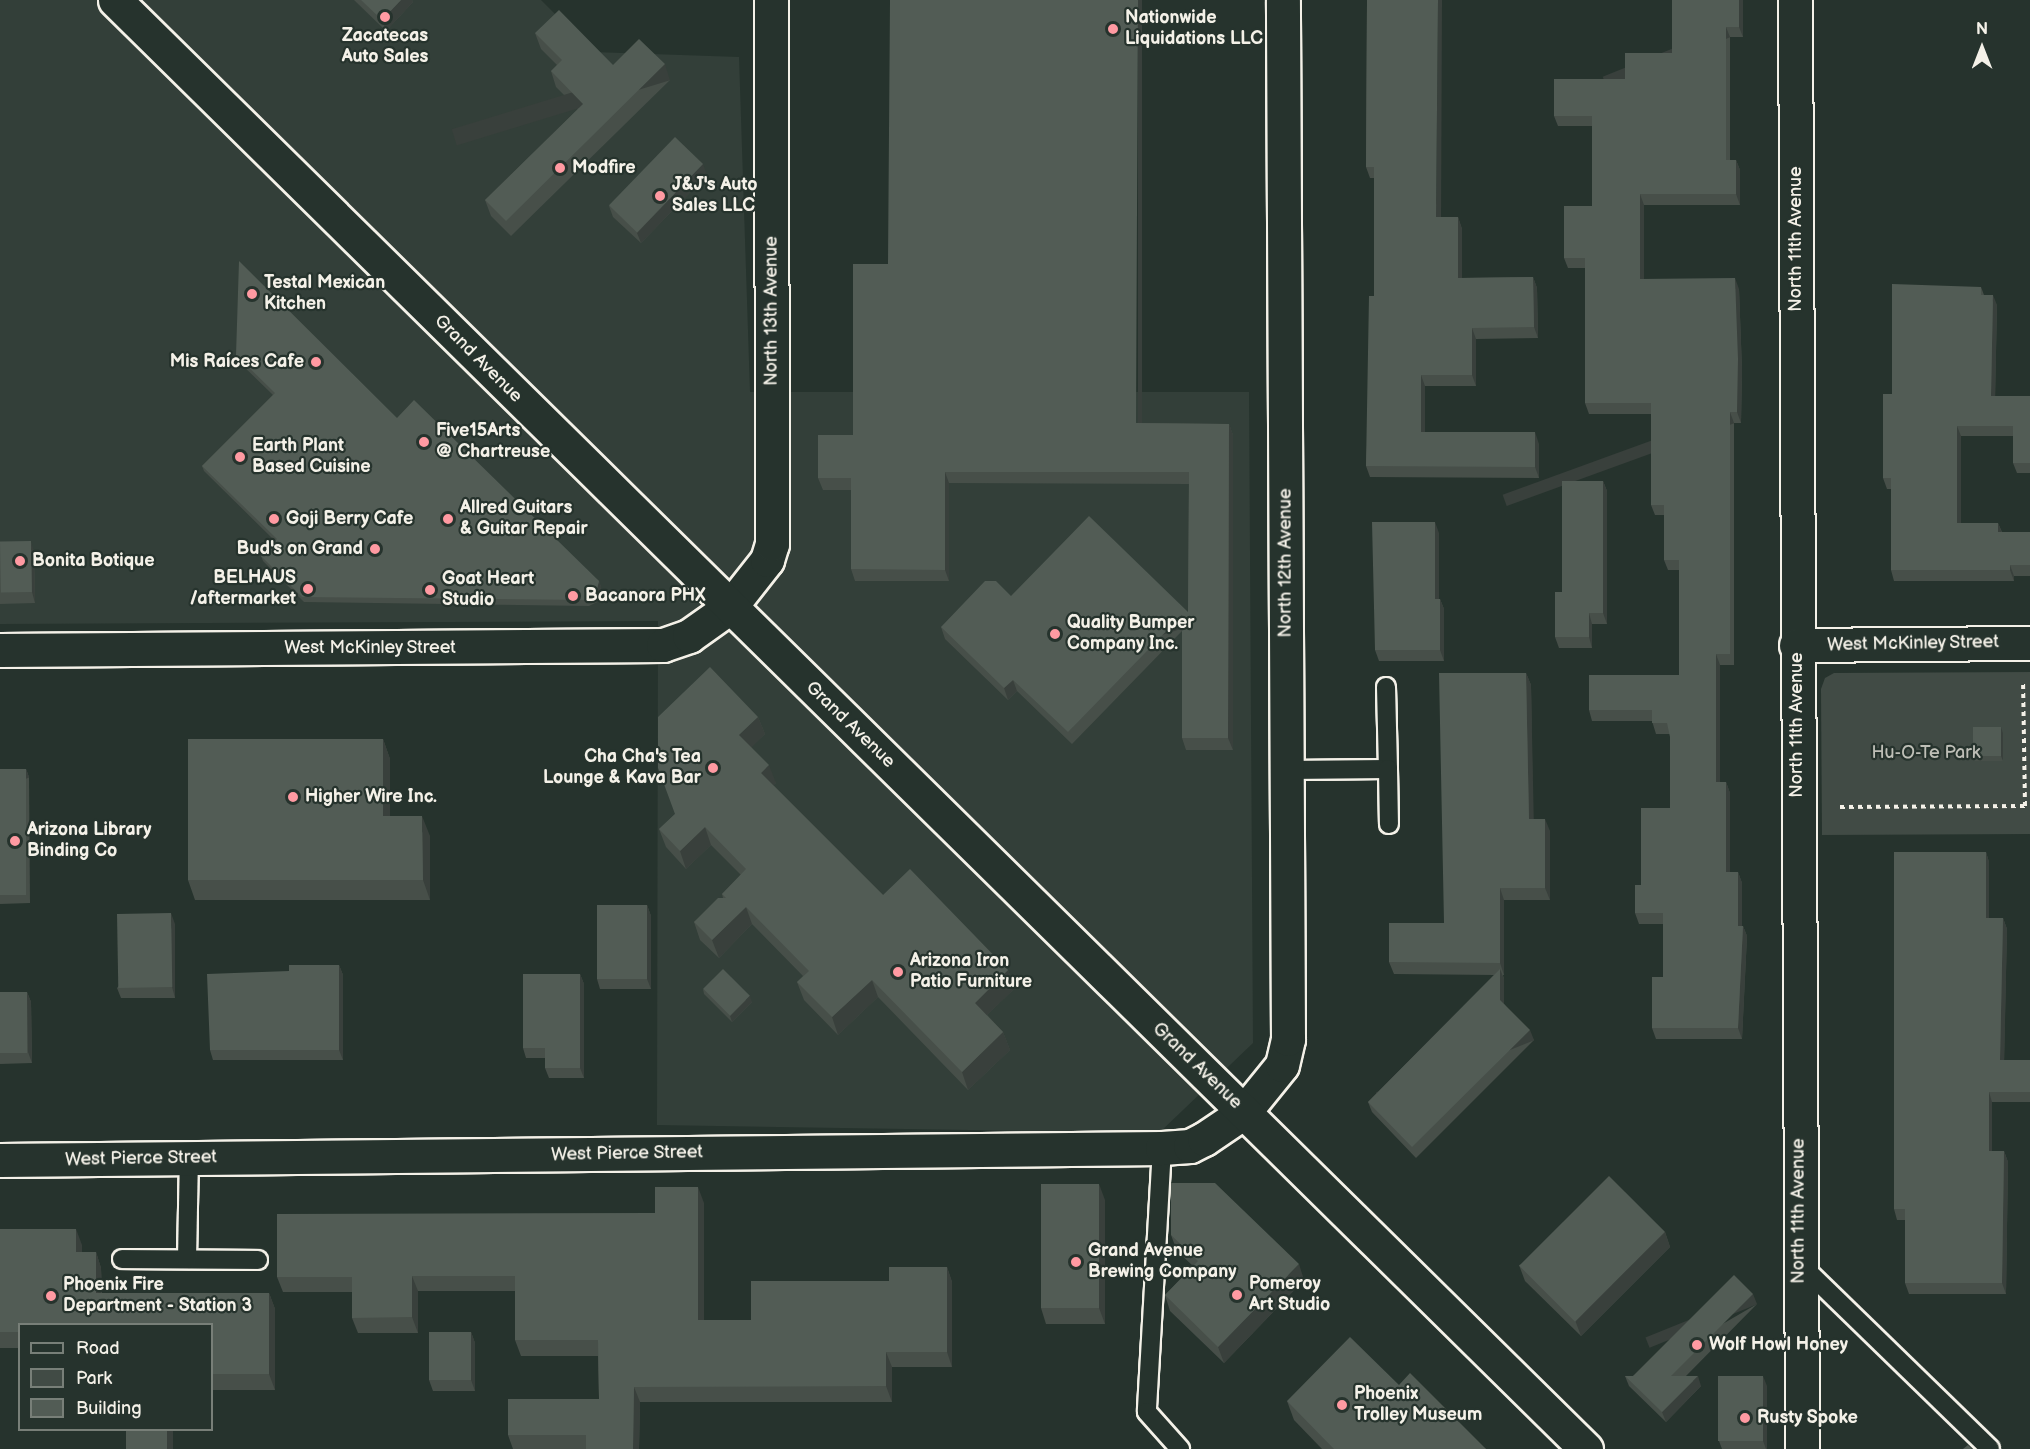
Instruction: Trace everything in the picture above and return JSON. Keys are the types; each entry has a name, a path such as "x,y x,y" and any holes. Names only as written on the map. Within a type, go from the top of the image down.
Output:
{"street":[{"name":"Grand Avenue","path":"115,0 1586,1449"},
{"name":"North 13th Avenue","path":"730,607 767,560 772,544 771,0"},
{"name":"North 12th Avenue","path":"1244,1112 1282,1065 1288,1039 1283,0"},
{"name":"North 11th Avenue","path":"1795,0 1796,645 1802,1449"},
{"name":"West McKinley Street","path":"0,650 663,645 689,636 730,607"},
{"name":"West McKinley Street","path":"1796,645 2030,643"},
{"name":"West Pierce Street","path":"0,1160 1162,1148 1190,1146 1204,1140 1244,1112"}],"lane":[{"path":"1386,687 1389,824"},
{"path":"1287,770 1388,769"},
{"path":"1162,1148 1147,1412 1180,1449"},
{"path":"187,1259 189,1159"},
{"path":"122,1259 258,1260"},
{"path":"1800,1264 1990,1449"}],"path":[{"path":"1840,807 2025,806 2023,681"}],"shaded area":[{"path":"0,0 541,0 593,52 739,57 750,392 1249,392 1253,1043 1159,1133 657,1125 658,621 0,624"}],"green space":[{"name":"Hu-O-Te Park","path":"2030,672 2030,834 1822,835 1821,689 1825,678 1834,673"}],"building":[{"path":"361,0 401,0 382,20"},
{"path":"890,0 1138,0 1136,423 1229,424 1228,738 1182,738 1182,615 1068,732 1013,680 1004,688 941,627 985,581 996,581 1011,596 1089,516 1188,612 1189,472 945,472 945,570 851,569 851,478 818,478 818,435 853,435 853,264 888,264"},
{"path":"1367,0 1438,0 1436,217 1458,217 1458,278 1533,277 1534,327 1472,328 1472,375 1421,375 1421,432 1535,432 1535,467 1366,466 1369,296 1374,296 1374,167 1366,167"},
{"path":"1672,0 1739,0 1739,27 1726,27 1726,160 1736,160 1736,194 1640,194 1640,279 1735,278 1738,359 1737,412 1730,412 1730,654 1716,654 1716,782 1726,782 1726,872 1738,872 1738,926 1743,926 1738,1028 1652,1028 1652,977 1663,977 1663,913 1635,913 1635,885 1641,885 1641,808 1670,808 1670,737 1667,723 1652,723 1652,710 1589,710 1589,675 1679,675 1679,560 1664,560 1664,505 1651,505 1651,403 1585,403 1585,258 1564,258 1564,206 1592,206 1592,116 1554,116 1554,79 1625,79 1625,53 1672,53"},
{"path":"559,10 613,65 639,39 665,64 506,221 485,200 583,104 551,71 562,60 535,33"},
{"name":"J&J's Auto Sales LLC","path":"675,137 703,164 637,232 609,205"},
{"path":"239,261 397,418 414,400 599,581 595,597 587,600 302,597 261,556 277,539 202,466 275,393 236,355"},
{"path":"1892,284 1981,287 1981,295 1993,295 1991,396 2030,396 2030,463 2013,463 2013,426 1957,426 1957,523 1998,523 1998,532 2030,532 2030,565 2010,565 2010,570 1891,570 1891,478 1883,478 1883,394 1892,394"},
{"path":"1562,481 1603,481 1603,613 1589,613 1589,637 1555,637 1555,592 1562,592"},
{"path":"1372,522 1435,522 1435,599 1440,599 1440,650 1375,650"},
{"path":"31,541 32,592 1,593 0,542"},
{"path":"710,667 758,717 739,735 769,765 761,773 883,895 910,869 1008,970 975,1003 1003,1032 962,1072 872,980 832,1017 797,982 809,971 746,907 712,940 694,922 718,898 726,898 722,894 746,869 705,827 680,851 659,829 675,814 658,768 658,717"},
{"path":"1439,673 1526,673 1529,819 1545,819 1545,888 1500,888 1500,963 1389,962 1389,923 1444,923"},
{"path":"1973,727 2001,727 2001,756 1973,756"},
{"name":"Higher Wire Inc.","path":"188,739 383,739 383,816 422,816 423,880 188,880"},
{"name":"Arizona Library Binding Co","path":"0,769 26,769 26,895 0,895"},
{"path":"1894,852 1986,852 1986,918 2003,918 2000,1060 2030,1060 2030,1092 1989,1092 1989,1151 2004,1151 2002,1283 1905,1283 1905,1209 1894,1209"},
{"path":"597,905 647,905 647,979 597,979"},
{"path":"171,913 172,987 118,988 117,914"},
{"path":"289,965 339,965 339,1050 210,1050 207,974 289,971"},
{"path":"723,969 750,996 730,1016 703,989"},
{"path":"1500,969 1500,1000 1530,1030 1412,1147 1368,1102"},
{"path":"523,974 580,974 580,1068 545,1068 545,1048 523,1048"},
{"path":"0,992 27,992 27,1053 0,1053"},
{"path":"1609,1176 1665,1232 1575,1322 1519,1266"},
{"name":"Pomeroy Art Studio","path":"1171,1183 1215,1183 1299,1264 1218,1347 1165,1295 1198,1261 1171,1235"},
{"name":"Grand Avenue Brewing Company","path":"1041,1184 1099,1184 1099,1308 1041,1308"},
{"path":"655,1187 698,1187 698,1320 751,1320 751,1281 889,1281 889,1267 947,1267 947,1352 886,1352 886,1386 634,1387 633,1449 586,1449 586,1435 508,1435 508,1399 599,1399 598,1340 515,1340 515,1276 412,1276 412,1317 352,1318 352,1277 277,1277 277,1214 655,1213"},
{"path":"0,1229 76,1229 76,1252 96,1252 96,1293 269,1293 269,1374 213,1374 213,1323 18,1323 18,1332 0,1332"},
{"name":"Wolf Howl Honey","path":"1734,1275 1753,1294 1671,1376 1698,1376 1662,1412 1625,1376 1633,1376"},
{"path":"429,1332 471,1332 471,1380 429,1380"},
{"path":"1350,1337 1399,1385 1410,1373 1486,1449 1334,1449 1287,1401"},
{"name":"Rusty Spoke","path":"1718,1376 1763,1376 1763,1441 1718,1441"},
{"path":"126,1431 167,1431 167,1449 126,1449"}],"place":[{"name":"Zacatecas Auto Sales","path":"385,17"},
{"name":"Nationwide Liquidations LLC","path":"1113,29"},
{"name":"Modfire","path":"560,168"},
{"name":"J&J's Auto Sales LLC","path":"660,196"},
{"name":"Testal Mexican Kitchen","path":"252,294"},
{"name":"Mis Raíces Cafe","path":"316,362"},
{"name":"Five15Arts @ Chartreuse","path":"424,442"},
{"name":"Earth Plant Based Cuisine","path":"240,457"},
{"name":"Goji Berry Cafe","path":"274,519"},
{"name":"Allred Guitars & Guitar Repair","path":"448,519"},
{"name":"Bud's on Grand","path":"375,549"},
{"name":"Bonita Botique","path":"20,561"},
{"name":"BELHAUS /aftermarket","path":"308,589"},
{"name":"Goat Heart Studio","path":"430,590"},
{"name":"Bacanora PHX","path":"573,596"},
{"name":"Quality Bumper Company Inc.","path":"1055,634"},
{"name":"Cha Cha's Tea Lounge & Kava Bar","path":"713,768"},
{"name":"Higher Wire Inc.","path":"293,797"},
{"name":"Arizona Library Binding Co","path":"15,841"},
{"name":"Arizona Iron Patio Furniture","path":"898,972"},
{"name":"Grand Avenue Brewing Company","path":"1076,1262"},
{"name":"Pomeroy Art Studio","path":"1237,1295"},
{"name":"Phoenix Fire Department - Station 3","path":"51,1296"},
{"name":"Wolf Howl Honey","path":"1697,1345"},
{"name":"Phoenix Trolley Museum","path":"1342,1405"},
{"name":"Rusty Spoke","path":"1745,1418"}]}
